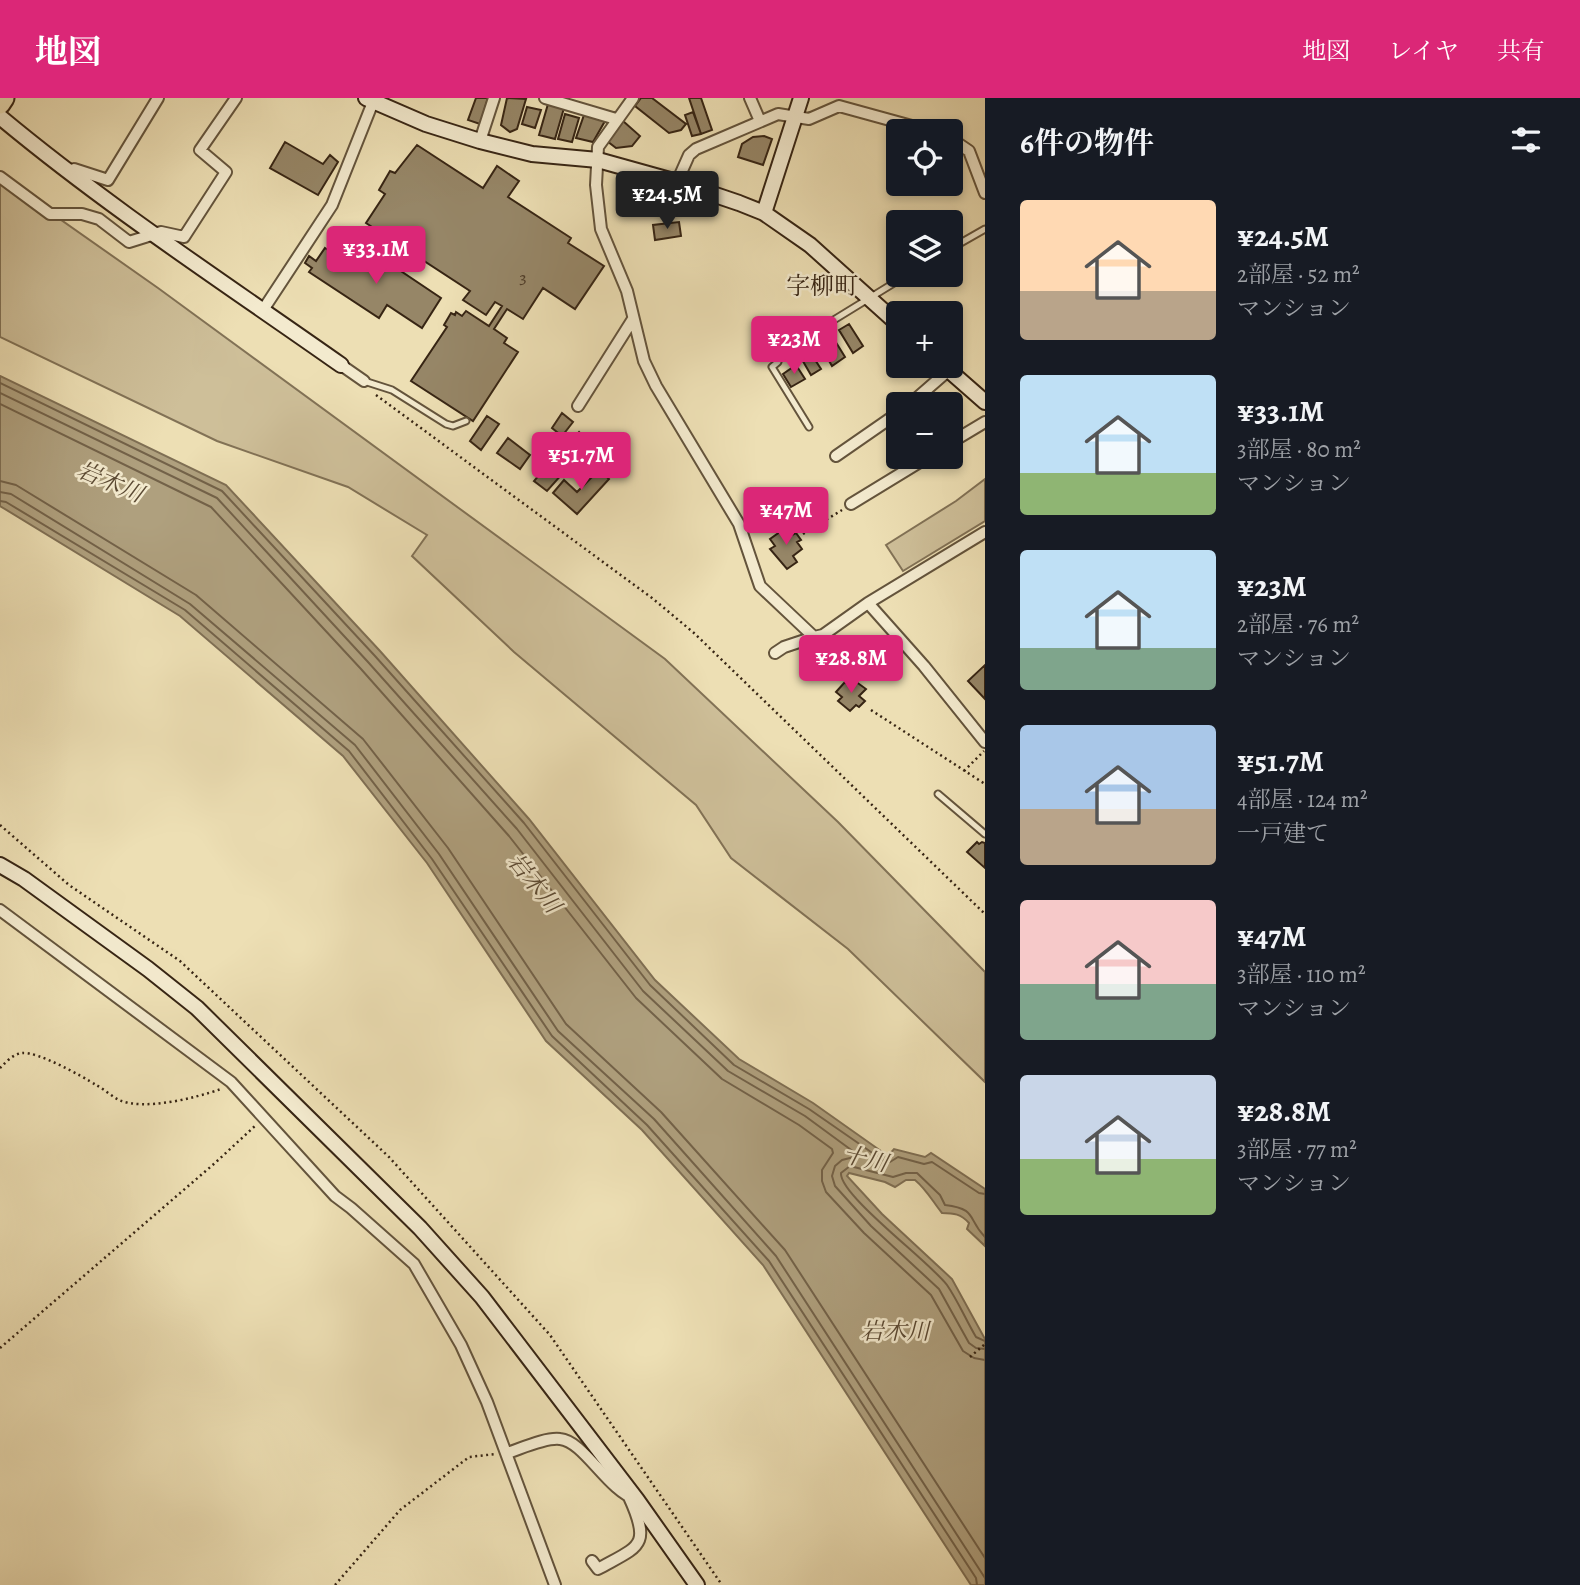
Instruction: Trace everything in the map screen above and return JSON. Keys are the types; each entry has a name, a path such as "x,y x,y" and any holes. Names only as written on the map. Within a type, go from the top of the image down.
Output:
{"highway":[{"path":"0,104 4,98"}],"street":[{"path":"71,173 74,169 104,181 108,180 158,98"},
{"path":"0,177 50,214 82,214 99,219 129,242 161,232 184,237 226,172 200,150 236,98"},
{"path":"480,141 494,98"},
{"path":"545,98 617,119"},
{"path":"633,98 598,147 596,185 601,229 627,292 644,361 656,386 739,524 760,586 814,636"},
{"path":"750,98 760,121"},
{"path":"764,214 801,98"},
{"path":"263,310 332,205 370,100 426,124 480,141 532,154 598,160 677,182 764,214 810,245 886,314"},
{"path":"677,182 689,155 696,149 778,114 809,119 839,106 886,119"},
{"path":"0,117 154,235 364,381"},
{"path":"963,147 969,151 985,193"},
{"path":"578,406 633,319"},
{"path":"922,392 936,378"},
{"path":"957,378 985,402"},
{"path":"836,456 886,421"},
{"path":"963,435 985,422"},
{"path":"851,504 908,469"},
{"path":"775,653 784,647 823,635 868,603 985,532"},
{"path":"868,603 924,666 985,742"},
{"path":"0,865 24,879 148,969 197,1008 420,1228 482,1297 696,1585"},
{"path":"0,910 234,1085 335,1196 414,1264 461,1345 487,1402 555,1585"},
{"path":"506,1453 562,1438 576,1447 624,1496 633,1498"},
{"path":"592,1560 598,1569 636,1548 640,1541 640,1531 633,1498"}],"lane":[{"path":"963,242 985,229"},
{"path":"809,427 772,367 778,362 780,353 887,287"},
{"path":"364,381 392,390 446,424 453,426 466,421"},
{"path":"938,794 985,834"}],"path":[{"path":"364,381 394,409 652,598 694,633 985,914"},
{"path":"803,534 851,504"},
{"path":"871,710 985,784"},
{"path":"964,771 985,750"},
{"path":"0,1068 14,1055 24,1052 97,1085 120,1100 145,1104 198,1097 234,1085"},
{"path":"0,1348 215,1163 263,1118"},
{"path":"970,1357 985,1344"},
{"path":"335,1585 400,1510 419,1495 469,1457 506,1453"}],"shaded area":[{"path":"0,177 158,288 665,659 838,822 985,972 985,1082 848,949 731,858 696,805 514,652 412,556 427,535 348,487 217,441 0,337"},
{"path":"985,479 985,521 903,571 886,545 956,501"}],"water":[{"name":"岩木川","path":"0,376 226,485 380,651 529,819 655,980 739,1059 813,1103 888,1156 894,1149 925,1157 931,1153 985,1189 985,1246 967,1229 969,1223 966,1220 957,1215 942,1213 915,1180 906,1180 895,1187 849,1173 847,1176 882,1214 952,1279 985,1339 985,1585 971,1585 763,1265 642,1130 546,1041 427,863 343,756 180,616 0,506"}],"building":[{"path":"476,98 488,98 480,124 468,120"},
{"path":"507,98 526,99 517,129 510,132 501,125"},
{"path":"641,98 652,98 686,124 681,130 669,133 635,106"},
{"path":"689,98 701,98 712,130 701,134"},
{"path":"548,104 564,108 555,139 539,135"},
{"path":"527,107 541,110 535,128 522,124"},
{"path":"693,112 701,134 692,136 685,115"},
{"path":"565,114 579,118 572,142 558,139"},
{"path":"584,115 605,121 593,142 576,138"},
{"path":"623,121 640,136 632,146 616,148 607,141"},
{"path":"764,136 772,139 763,165 738,157 742,144 753,137"},
{"path":"285,142 323,164 330,155 338,162 318,195 270,168"},
{"path":"417,145 483,188 497,166 519,181 508,197 571,238 568,243 604,266 575,309 543,288 523,319 507,309 494,329 507,338 504,343 518,352 473,421 411,381 447,327 444,325 451,313 455,315 456,312 462,316 466,311 489,326 502,306 495,302 486,315 463,300 470,291 366,223 385,194 379,190 390,171 395,173"},
{"path":"679,222 681,236 655,240 653,225"},
{"path":"325,248 355,268 368,249 441,298 422,328 387,305 379,318 309,272 312,268 305,263 309,256 316,261"},
{"path":"849,324 863,346 853,353 839,330"},
{"path":"837,344 845,357 832,366 824,352"},
{"path":"806,346 821,369 811,375 797,351"},
{"path":"796,365 805,379 791,387 783,374"},
{"path":"562,413 573,422 562,436 552,428"},
{"path":"487,416 499,424 481,450 470,441"},
{"path":"579,432 589,444 547,491 534,481"},
{"path":"508,438 530,455 520,469 497,453"},
{"path":"597,468 609,479 577,514 553,493 564,480 577,492"},
{"path":"787,527 792,535 796,533 801,540 797,542 802,549 793,556 797,562 787,569 770,549 775,546 770,539"},
{"path":"985,665 985,699 968,681"},
{"path":"855,681 866,689 859,696 865,701 850,711 838,701 842,697 836,692 845,682 850,687"},
{"path":"977,842 985,843 985,868 967,852"}],"district":[{"name":"字柳町","path":"822,286"}],"water label":[{"name":"十川","path":"865,1159"}]}
